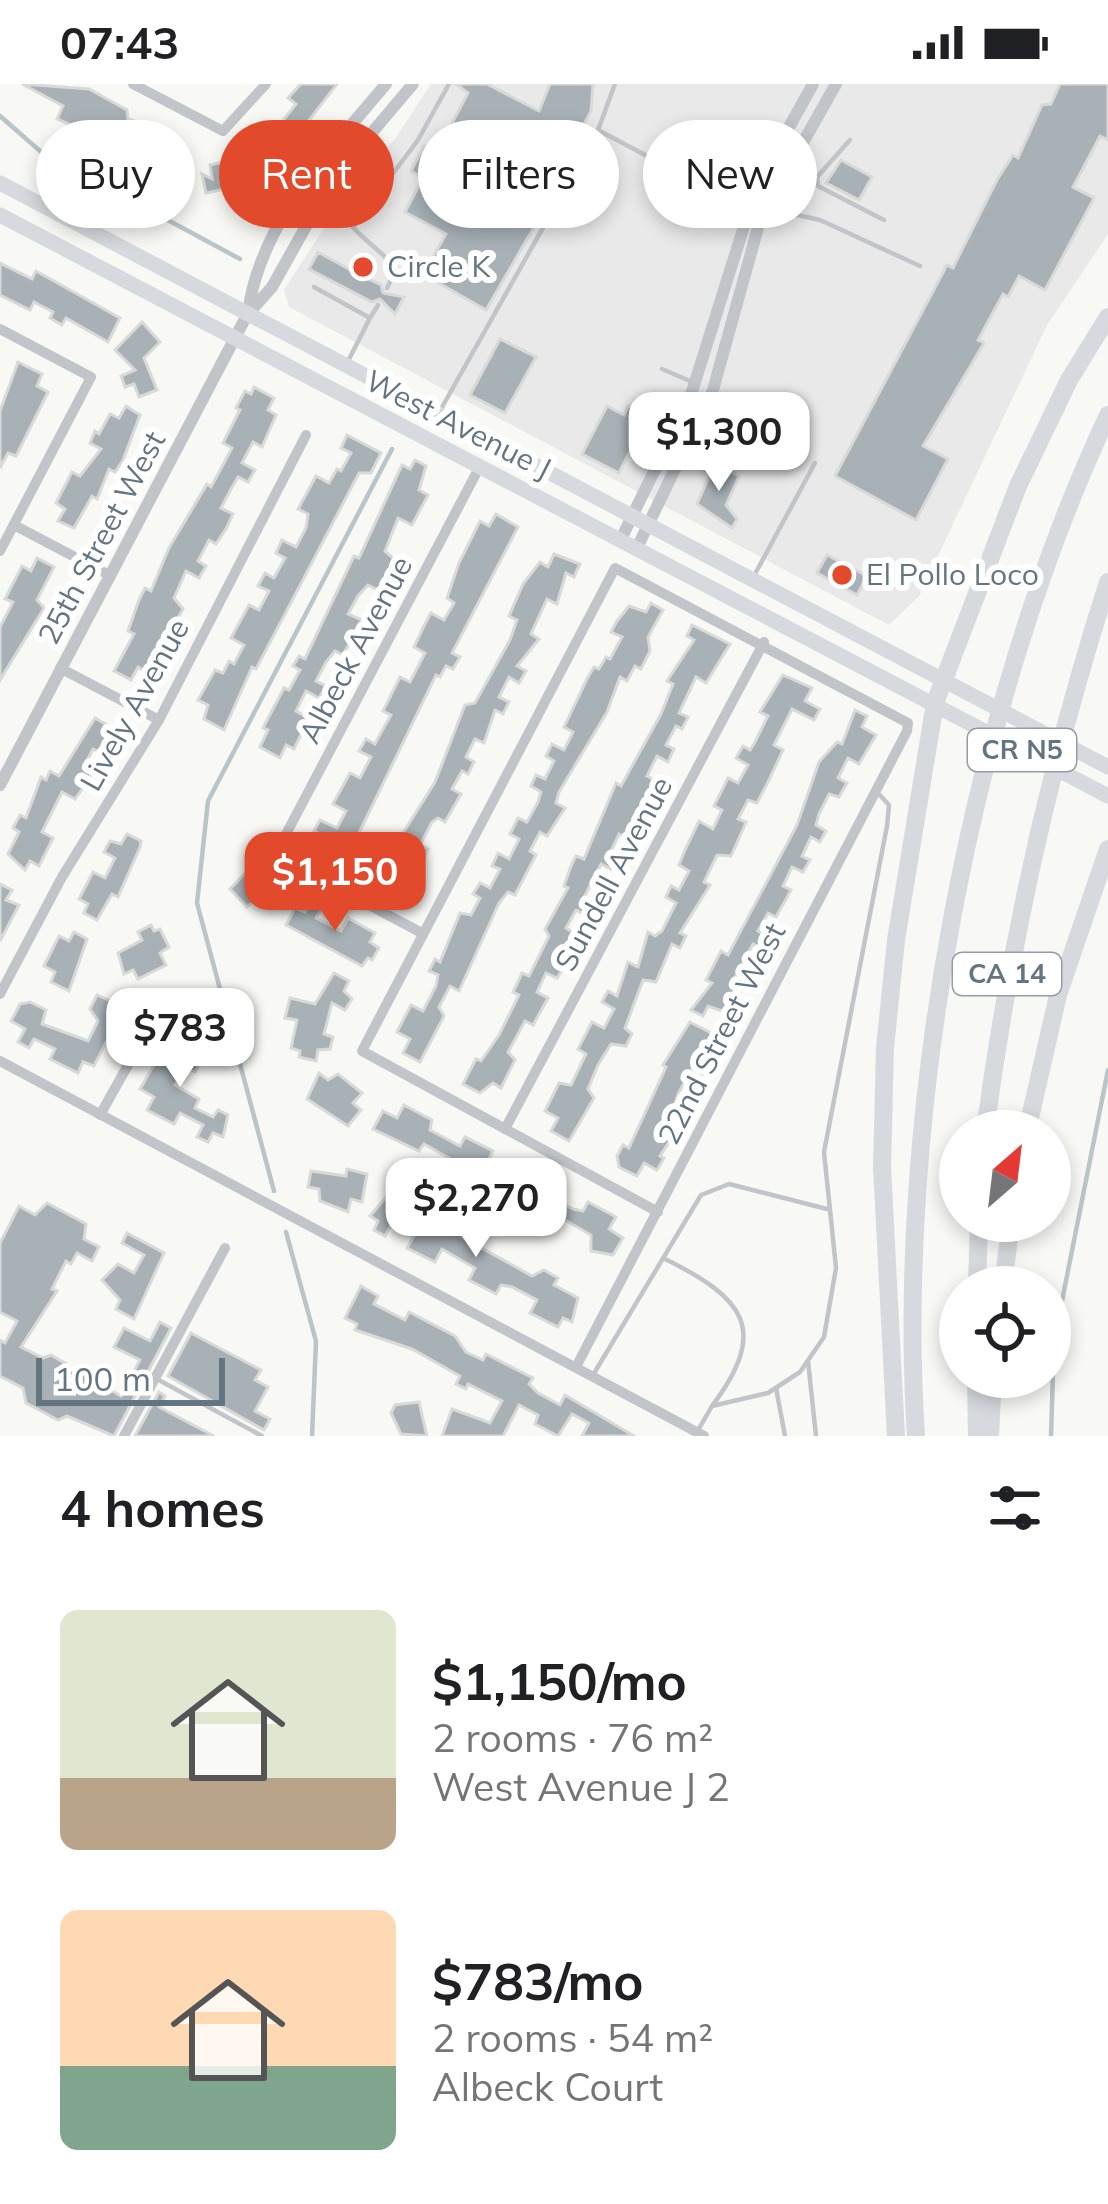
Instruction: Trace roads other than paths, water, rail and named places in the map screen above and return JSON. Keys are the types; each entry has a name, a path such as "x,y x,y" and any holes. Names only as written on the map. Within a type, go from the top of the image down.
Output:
{"highway":[{"path":"896,1436 883,1167 885,1048 896,940 935,703 1018,486 1069,380 1108,317"},
{"name":"CA 14","path":"916,1436 911,1362 922,1155 948,949 980,797 1016,662 1108,415"},
{"name":"CA 14","path":"988,1110 1004,989 1038,818 1108,582"},
{"path":"1033,1110 1058,995 1108,849"},
{"path":"976,1398 977,1436"},
{"path":"990,1436 992,1398"}],"main road":[{"name":"West Avenue J","path":"0,183 1108,766"},
{"name":"West Avenue J","path":"0,215 1108,796"}],"street":[{"path":"134,84 223,131 266,84"},
{"name":"25th Street West","path":"248,315 252,277 293,204 386,84"},
{"name":"25th Street West","path":"384,120 413,84"},
{"path":"797,120 813,84"},
{"path":"813,120 836,84"},
{"name":"25th Street West","path":"0,784 233,340 272,287 304,228"},
{"path":"620,542 695,383 750,228"},
{"path":"636,550 712,390 752,228"},
{"path":"0,329 91,377 0,551"},
{"name":"Lively Avenue","path":"0,994 62,877 159,720 306,435"},
{"name":"Albeck Avenue","path":"420,932 275,855 479,468"},
{"path":"14,525 109,575"},
{"path":"658,1212 362,1051 420,932 615,568 764,642"},
{"name":"22nd Street West","path":"576,1367 908,723 764,642"},
{"name":"Sundell Avenue","path":"505,1129 764,642"},
{"path":"60,668 159,720"},
{"path":"100,1115 161,1006"},
{"path":"0,1061 700,1434"},
{"path":"124,1436 225,1248"}],"lane":[{"path":"394,172 449,84"},
{"path":"602,120 615,84"},
{"path":"850,140 817,177 818,186 884,220"},
{"path":"817,222 850,231 920,266"},
{"path":"354,228 369,247 391,261 395,272 387,288"},
{"path":"438,414 543,228"},
{"path":"314,287 370,319"},
{"path":"345,367 379,305"},
{"path":"662,369 695,383"},
{"path":"752,579 815,463"},
{"path":"712,1406 776,1388 808,1360 824,1336 836,1268 824,1151 831,1090 887,826 889,806 876,791"},
{"path":"592,1376 701,1196 715,1186 730,1184 827,1209"},
{"path":"665,1259 706,1280 730,1300 746,1330 745,1354 700,1434"},
{"path":"808,1360 816,1436"},
{"path":"154,1378 262,1436"},
{"path":"776,1388 784,1436"}],"waterway":[{"path":"0,116 40,151 240,259"},
{"path":"274,1191 197,903 208,801 392,449"},
{"path":"1051,1436 1054,1341 1108,1070"},
{"path":"286,1232 316,1341 312,1436"}],"place":[{"name":"Circle K","path":"363,267"},
{"name":"El Pollo Loco","path":"842,575"}]}
